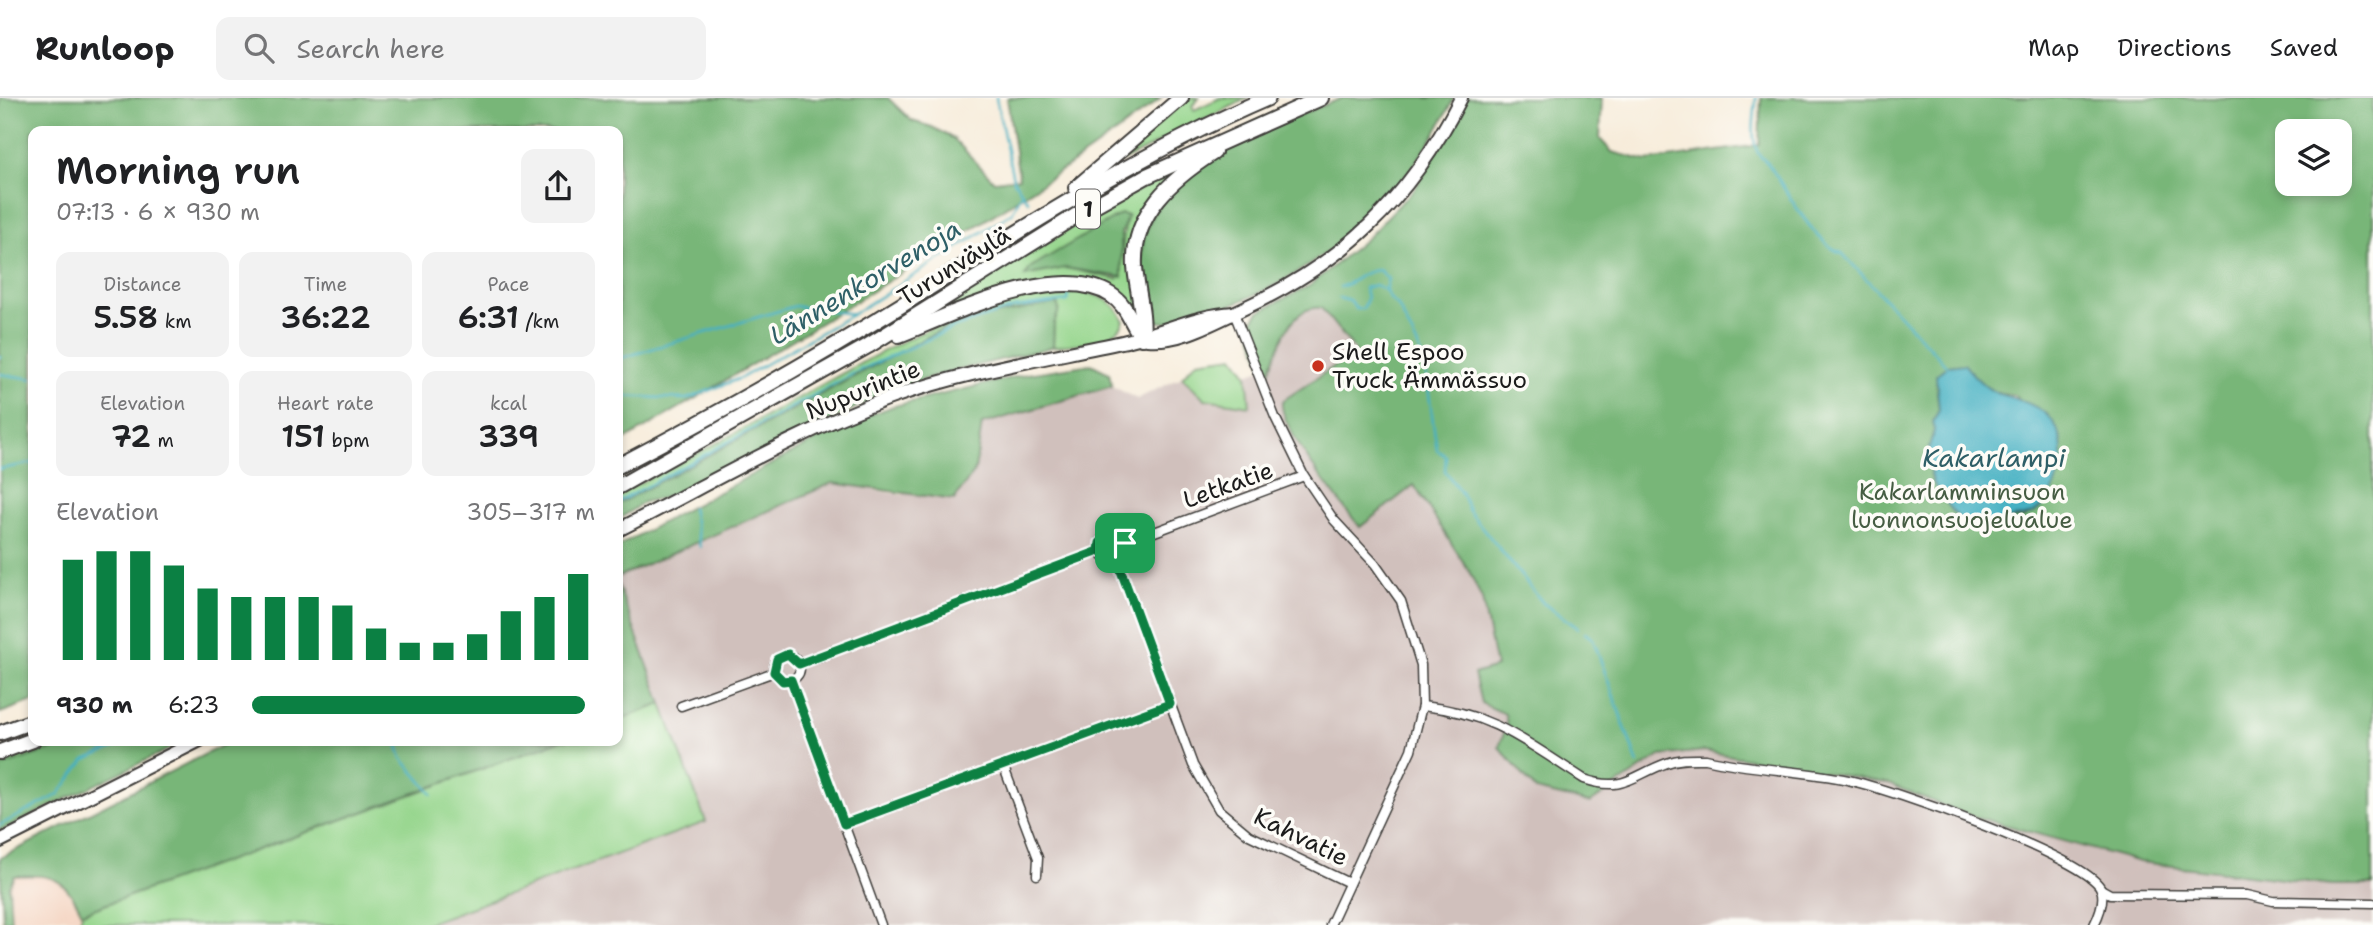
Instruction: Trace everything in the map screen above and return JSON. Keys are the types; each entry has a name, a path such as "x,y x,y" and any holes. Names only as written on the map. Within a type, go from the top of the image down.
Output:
{"highway":[{"path":"1051,210 1181,98"},
{"name":"Turunväylä","path":"623,463 832,347 1051,210 1139,160 1268,98"},
{"name":"Turunväylä","path":"623,484 868,346 1077,215 1147,176 1321,98"},
{"path":"1142,338 1143,321 1135,266 1141,225 1148,210 1177,177 1235,135"},
{"path":"868,346 995,299 1031,289 1072,285 1096,288 1109,294 1128,312 1142,338"},
{"path":"0,733 28,723"},
{"path":"0,752 28,742"}],"main road":[{"name":"Nupurintie","path":"623,527 825,425 888,399 966,374 1142,338 1156,340 1179,335 1220,321 1272,297 1305,278 1372,223 1422,165 1461,98"},
{"path":"0,841 188,746"}],"street":[{"path":"1234,313 1275,417 1304,476 1334,520 1375,564 1401,601 1421,666 1422,706 1411,750 1330,925"},
{"name":"Letkatie","path":"1125,543 1304,476"},
{"path":"1109,534 1118,535 1125,543 1124,554 1117,560 1104,558 1099,551 1100,543 1109,534"},
{"path":"799,664 1099,551"},
{"name":"Kahvatie","path":"1117,560 1198,777 1229,821 1261,842 1349,883"},
{"path":"784,655 792,656 799,664 799,674 791,680 783,681 774,672 777,659 784,655"},
{"path":"681,706 774,672"},
{"path":"791,680 881,925"},
{"path":"844,824 1170,704"},
{"path":"1422,706 1460,711 1494,722 1584,779 1596,783 1625,784 1666,763 1684,759 1706,759 1848,780 1902,795 2005,834 2075,866 2110,894 2247,895 2273,901 2373,903"},
{"path":"1003,765 1038,858 1037,875"},
{"path":"2094,925 2102,902 2101,889"}],"shaded area":[{"path":"1313,307 1321,308 1356,352 1283,401 1281,407 1322,481 1360,527 1414,485 1469,571 1482,599 1507,725 1590,803 1660,756 1704,751 1886,783 1965,814 2332,885 2373,885 2373,925 423,925 705,822 623,599 623,575 832,483 902,495 975,470 981,424 1112,386 1137,399 1182,377 1205,399 1249,406 1247,374 1261,369 1269,373 1276,350 1296,317"},
{"path":"39,875 57,879 73,893 82,913 79,919 54,917 11,921 10,880 14,876"}],"green space":[{"path":"0,98 888,98 912,121 932,127 954,139 994,181 1019,178 1007,98 1161,98 1077,160 991,217 623,441 623,126 28,126 28,703 0,713"},
{"path":"1186,98 1199,98 1192,106 1194,110 1220,98 1248,98 1108,168"},
{"path":"1343,98 1454,98 1411,169 1384,201 1322,256 1250,297 1211,312 1168,323 1154,320 1144,290 1143,243 1155,211 1178,184 1207,161 1277,124"},
{"name":"Kakarlamminsuon luonnonsuojelualue","path":"1466,98 1602,98 1600,139 1612,152 1647,161 1759,145 1761,98 2373,98 2373,885 2332,885 2140,862 1965,814 1886,783 1704,751 1660,756 1590,803 1536,790 1499,747 1507,725 1505,714 1481,703 1474,674 1496,667 1482,599 1469,571 1414,485 1360,527 1300,447 1283,413 1282,401 1356,352 1321,308 1310,309 1293,321 1286,331 1269,373 1265,373 1249,326 1259,311 1309,286 1368,237 1416,187","holes":["1936,383 2014,395 2027,406 2046,413 2055,425 2061,443 2024,518 2005,520 1993,527 1932,481 1929,447 1935,428 1933,422 1939,410"]},
{"path":"1177,169 1140,321 1130,307 1072,281 930,316 1086,218","holes":["1121,214 1128,216 1118,279 1065,268 1026,275"]},
{"path":"1121,214 1128,216 1121,233 1122,277 1065,268 1025,276 1031,267"},
{"path":"1065,289 1092,294 1114,306 1124,321 1119,329 1103,338 1053,347 1054,324 1059,310 953,323 623,501 623,491 884,351 953,319 1027,296"},
{"path":"1057,303 1059,310 1054,324 1053,347 934,376 886,393 677,495 644,502 623,517 623,501 953,323"},
{"path":"1234,356 1247,374 1250,406 1205,399 1182,377 1197,361"},
{"path":"1091,364 1109,373 1112,386 982,424 975,470 954,500 832,483 623,575 623,543 850,422 894,406 1027,374"},
{"path":"623,599 662,704 623,718"},
{"path":"662,704 706,822 423,925 79,925 82,913 545,746 623,746 623,718"},
{"path":"38,746 61,746 0,767 0,759"},
{"path":"61,746 176,746 0,831 0,767"},
{"path":"221,746 545,746 82,913 70,892 56,880 38,876 14,876 9,886 11,921 3,921 0,858"}],"water":[{"name":"Kakarlampi","path":"1964,364 1990,389 2044,412 2054,423 2061,444 2058,478 2041,507 2029,515 2007,519 1981,530 1964,523 1952,511 1934,484 1930,466 1929,448 1934,432 1933,422 1939,410 1936,375 1947,366"}],"waterway":[{"name":"Lännenkorvenoja","path":"623,396 687,399 741,378 853,314 1012,213 1022,193 1013,179 996,98"},
{"path":"1756,98 1754,140 1759,155 1769,165 1801,215 1821,239 1842,253 1947,366"},
{"path":"1022,193 1028,201"},
{"path":"1340,287 1373,271 1379,270 1388,279 1385,290 1398,306 1424,359 1437,450 1446,456 1445,471 1462,494 1469,511 1543,603 1578,628"},
{"path":"1339,298 1350,301 1356,309 1363,309 1367,299 1365,288 1375,285 1385,290"},
{"path":"623,499 858,371 955,327 1014,308 1068,301 1068,291"},
{"path":"623,358 795,306 853,314"},
{"path":"0,374 28,378"},
{"path":"0,469 28,464"},
{"path":"692,508 700,547"},
{"path":"1585,633 1593,639 1638,764"},
{"path":"0,825 58,795 85,760 117,746"},
{"path":"398,746 402,758 432,794"}],"place":[{"name":"Shell Espoo Truck Ämmässuo","path":"1318,366"}],"route":[{"path":"1109,534 1118,535 1125,543 1124,554 1117,560 1170,704 844,824 791,680 783,681 774,672 775,663 780,656 788,654 796,658 799,664 1099,551 1102,539 1109,534"}]}
